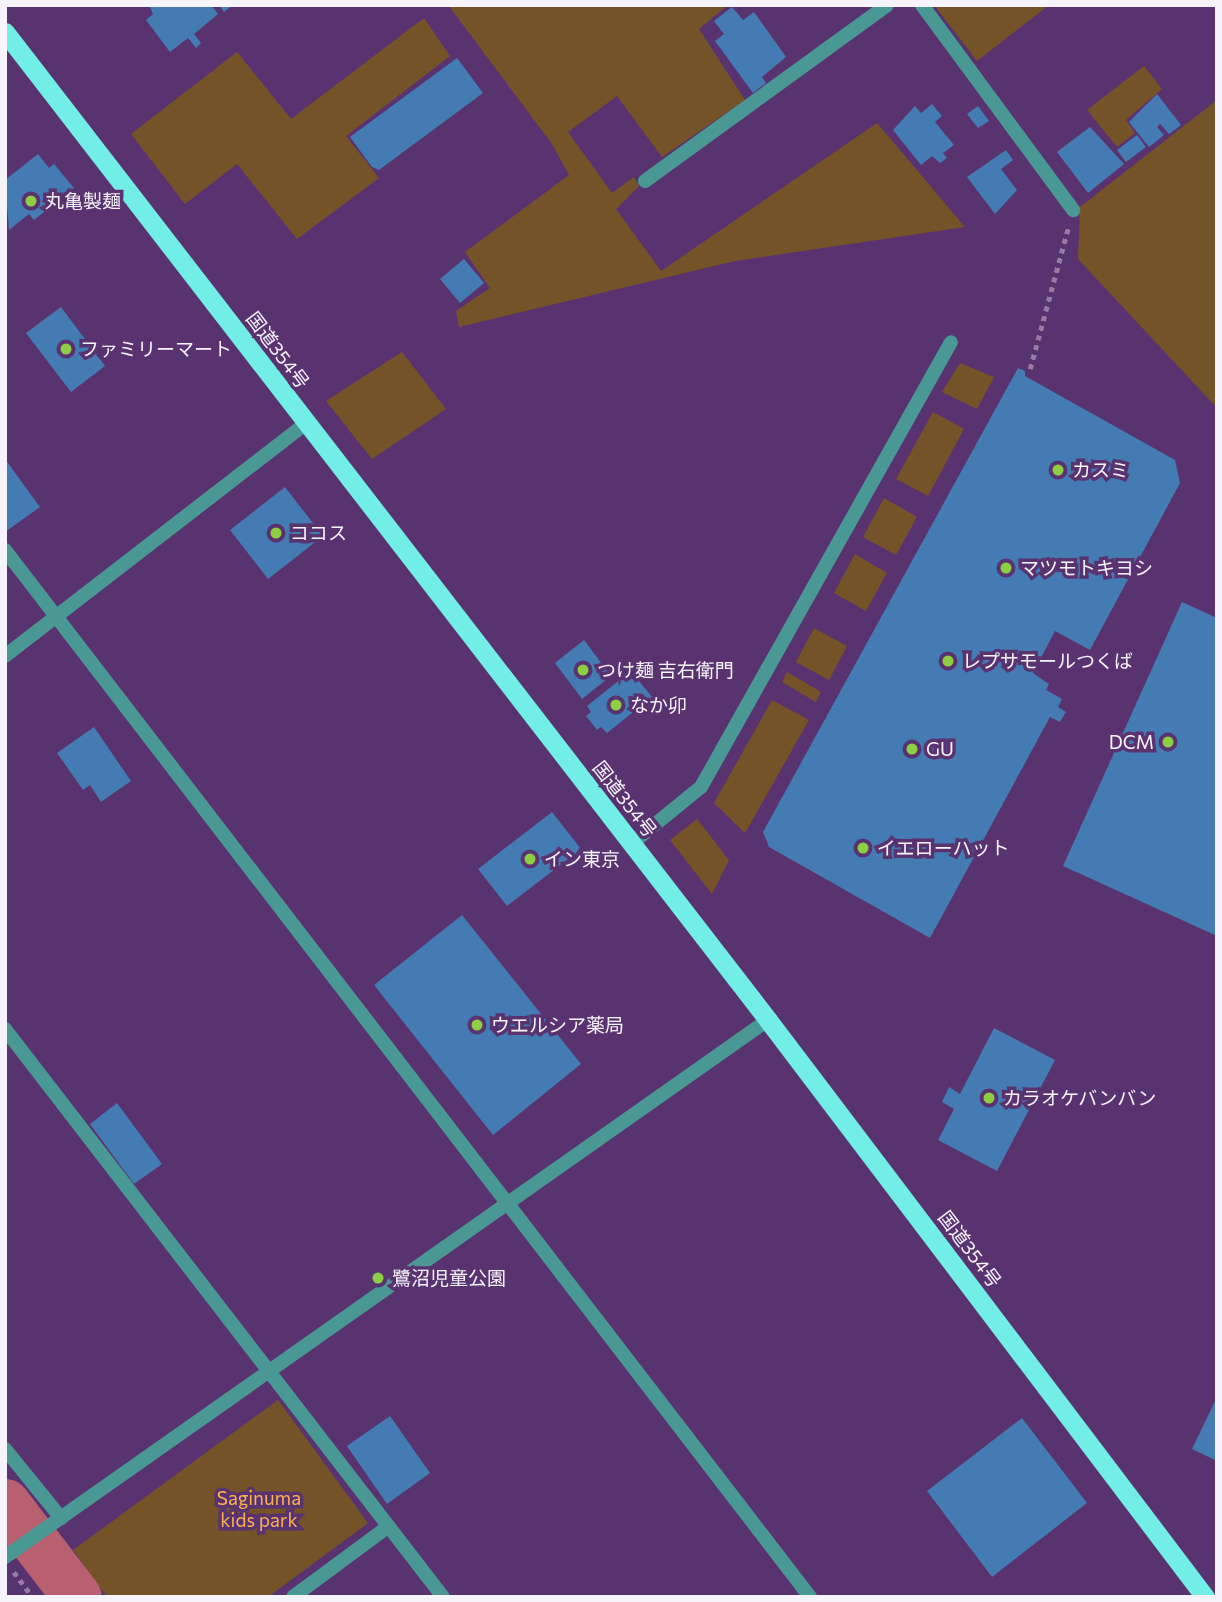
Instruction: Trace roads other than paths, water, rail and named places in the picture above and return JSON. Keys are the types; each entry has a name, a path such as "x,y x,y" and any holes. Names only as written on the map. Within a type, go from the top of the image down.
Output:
{"highway":[{"name":"国道354号","path":"5,32 768,1020 1205,1597"}],"street":[{"path":"645,181 887,5"},
{"path":"922,5 1073,210"},
{"path":"631,844 701,787 951,342"},
{"path":"5,656 306,423"},
{"path":"5,550 810,1597"},
{"path":"8,1561 60,1519 768,1020"},
{"path":"5,1029 443,1597"},
{"path":"5,1449 60,1519"},
{"path":"293,1597 390,1526"}],"waterway":[{"path":"5,1503 77,1597"}],"place":[{"name":"丸亀製麺","path":"31,201"},
{"name":"ファミリーマート","path":"66,349"},
{"name":"カスミ","path":"1058,470"},
{"name":"ココス","path":"276,533"},
{"name":"マツモトキヨシ","path":"1006,568"},
{"name":"レプサモールつくば","path":"948,661"},
{"name":"つけ麺 吉右衛門","path":"583,670"},
{"name":"なか卯","path":"616,705"},
{"name":"DCM","path":"1168,742"},
{"name":"GU","path":"912,749"},
{"name":"イエローハット","path":"863,848"},
{"name":"イン東京","path":"530,859"},
{"name":"ウエルシア薬局","path":"477,1025"},
{"name":"カラオケバンバン","path":"989,1098"},
{"name":"鷺沼児童公園","path":"378,1278"}],"park label":[{"name":"Saginuma kids park","path":"259,1509"}]}
